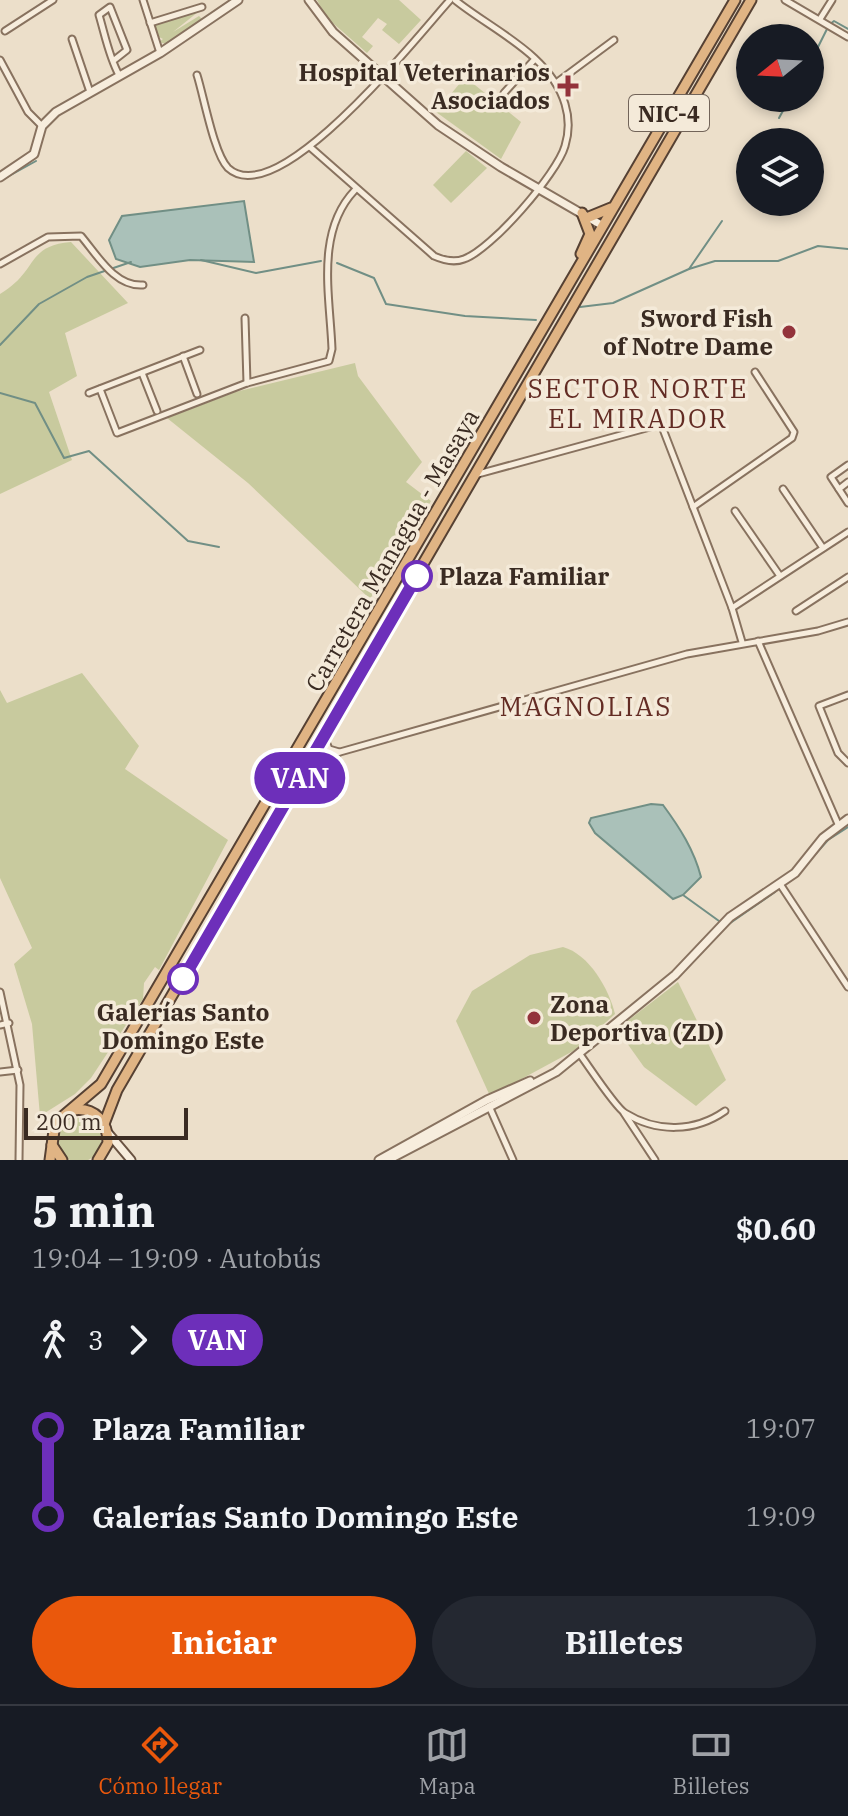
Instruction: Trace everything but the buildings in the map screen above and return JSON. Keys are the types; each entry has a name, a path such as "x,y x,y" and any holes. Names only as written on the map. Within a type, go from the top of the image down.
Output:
{"highway":[{"name":"Carretera Managua - Masaya","path":"70,1111 101,1084 735,0"},
{"name":"Carretera Managua - Masaya","path":"106,1128 117,1090 477,474 748,0"},
{"path":"721,25 748,0"},
{"path":"584,289 586,276 607,240 603,226 615,224 645,182"},
{"path":"579,268 590,234 585,215 605,213 616,203"},
{"path":"70,1111 89,1111 106,1128"},
{"name":"NIC-4","path":"62,1160 52,1151 55,1123 70,1111"},
{"name":"NIC-4","path":"98,1160 105,1152 106,1128"}],"street":[{"path":"5,31 53,0"},
{"path":"143,0 160,53"},
{"path":"0,177 34,154 42,126 56,112 160,53 238,0"},
{"path":"309,0 333,32 462,142 603,226"},
{"path":"197,75 222,161 243,176 258,175 310,147 452,0 534,60 556,83 568,115 566,145 552,173 478,252 456,261 441,260 421,248 310,147"},
{"path":"785,0 848,37"},
{"path":"820,19 832,0"},
{"path":"113,61 127,50 110,7 99,15 113,61 119,75"},
{"path":"150,23 202,7"},
{"path":"72,39 90,92"},
{"path":"556,83 614,40"},
{"path":"504,93 534,60"},
{"path":"1,63 28,112 42,126"},
{"path":"100,389 117,433 247,383 329,361 332,349 330,234 337,211 355,190"},
{"path":"0,264 48,237 81,236 107,268 133,286 143,285"},
{"path":"245,318 247,383"},
{"path":"89,393 200,350"},
{"path":"183,356 197,394"},
{"path":"693,507 792,438 794,432 755,372"},
{"path":"142,373 157,411"},
{"path":"477,474 661,424 732,608 742,642"},
{"path":"848,465 831,477 848,503"},
{"path":"839,489 848,482"},
{"path":"783,489 823,548"},
{"path":"735,511 780,576"},
{"path":"732,608 848,532"},
{"path":"796,611 848,577"},
{"path":"305,769 340,752 687,654 818,631 848,622"},
{"path":"758,641 838,824"},
{"path":"848,695 819,706 838,753 848,763"},
{"path":"324,737 329,749 340,752"},
{"path":"379,1160 544,1078 579,1053 675,975 721,924 795,873 838,824 848,819"},
{"path":"780,884 848,987"},
{"path":"0,992 18,1070 19,1160"},
{"path":"0,1025 9,1023"},
{"path":"579,1053 655,1160"},
{"path":"0,1072 18,1070"},
{"path":"388,1160 488,1104"},
{"path":"488,1104 513,1160"},
{"path":"623,1112 666,1128 687,1128 700,1126 725,1111"},
{"path":"106,1128 131,1160"}],"green space":[{"path":"317,0 399,0 421,20 399,44 382,30 387,24 378,18 362,37 373,46 367,53 326,17"},
{"path":"198,12 173,32 199,16 202,19 166,44 159,42 163,39 157,36 153,26"},
{"path":"465,77 521,122 501,159 436,112"},
{"path":"466,151 487,168 451,203 433,185"},
{"path":"71,242 128,303 65,333 77,376 49,392 72,460 0,494 0,294 21,277 39,254 56,244"},
{"path":"355,363 358,376 422,462 406,482 431,501 370,599 248,483 167,418 235,392"},
{"path":"82,673 139,746 125,769 228,840 159,970 155,967 144,983 143,999 91,1078 75,1094 40,1116 32,1024 14,964 32,948 0,878 0,690 7,703"},
{"name":"Zona Deportiva (ZD)","path":"563,947 581,957 596,974 615,1014 575,1050 490,1096 456,1021 472,991 530,955"},
{"path":"678,982 726,1080 696,1106 644,1067 617,1029"},
{"path":"79,1118 95,1124 101,1140 95,1156 87,1160 71,1160 63,1156 57,1140 63,1124"}],"water":[{"path":"244,201 254,262 190,260 140,267 116,259 109,240 122,216"},
{"path":"651,804 663,805 675,822 690,848 701,877 683,895 673,899 595,833 589,823 591,818"}],"waterway":[{"path":"824,35 834,21 848,29"},
{"path":"779,118 782,112"},
{"path":"0,181 36,161"},
{"path":"580,307 613,303 689,269 722,221"},
{"path":"689,269 715,261 778,261 818,246 848,249"},
{"path":"201,260 256,273 321,261"},
{"path":"0,345 39,304 87,277 131,262"},
{"path":"337,263 374,278 386,304 465,316 536,320"},
{"path":"0,393 35,403 64,458 89,451 188,541 219,547"},
{"path":"802,869 828,840 848,827"},
{"path":"784,885 795,877"},
{"path":"726,926 775,892"},
{"path":"683,895 719,921"}],"bus line":[{"name":"VAN","path":"183,979 417,576"}],"place":[{"name":"Hospital Veterinarios Asociados","path":"568,86"},
{"name":"Sword Fish of Notre Dame","path":"789,332"},
{"name":"Plaza Familiar","path":"417,576"},
{"name":"Galerías Santo Domingo Este","path":"183,979"},
{"name":"Zona Deportiva (ZD)","path":"534,1018"}],"district":[{"name":"SECTOR NORTE EL MIRADOR","path":"638,403"},
{"name":"MAGNOLIAS","path":"586,706"}]}
